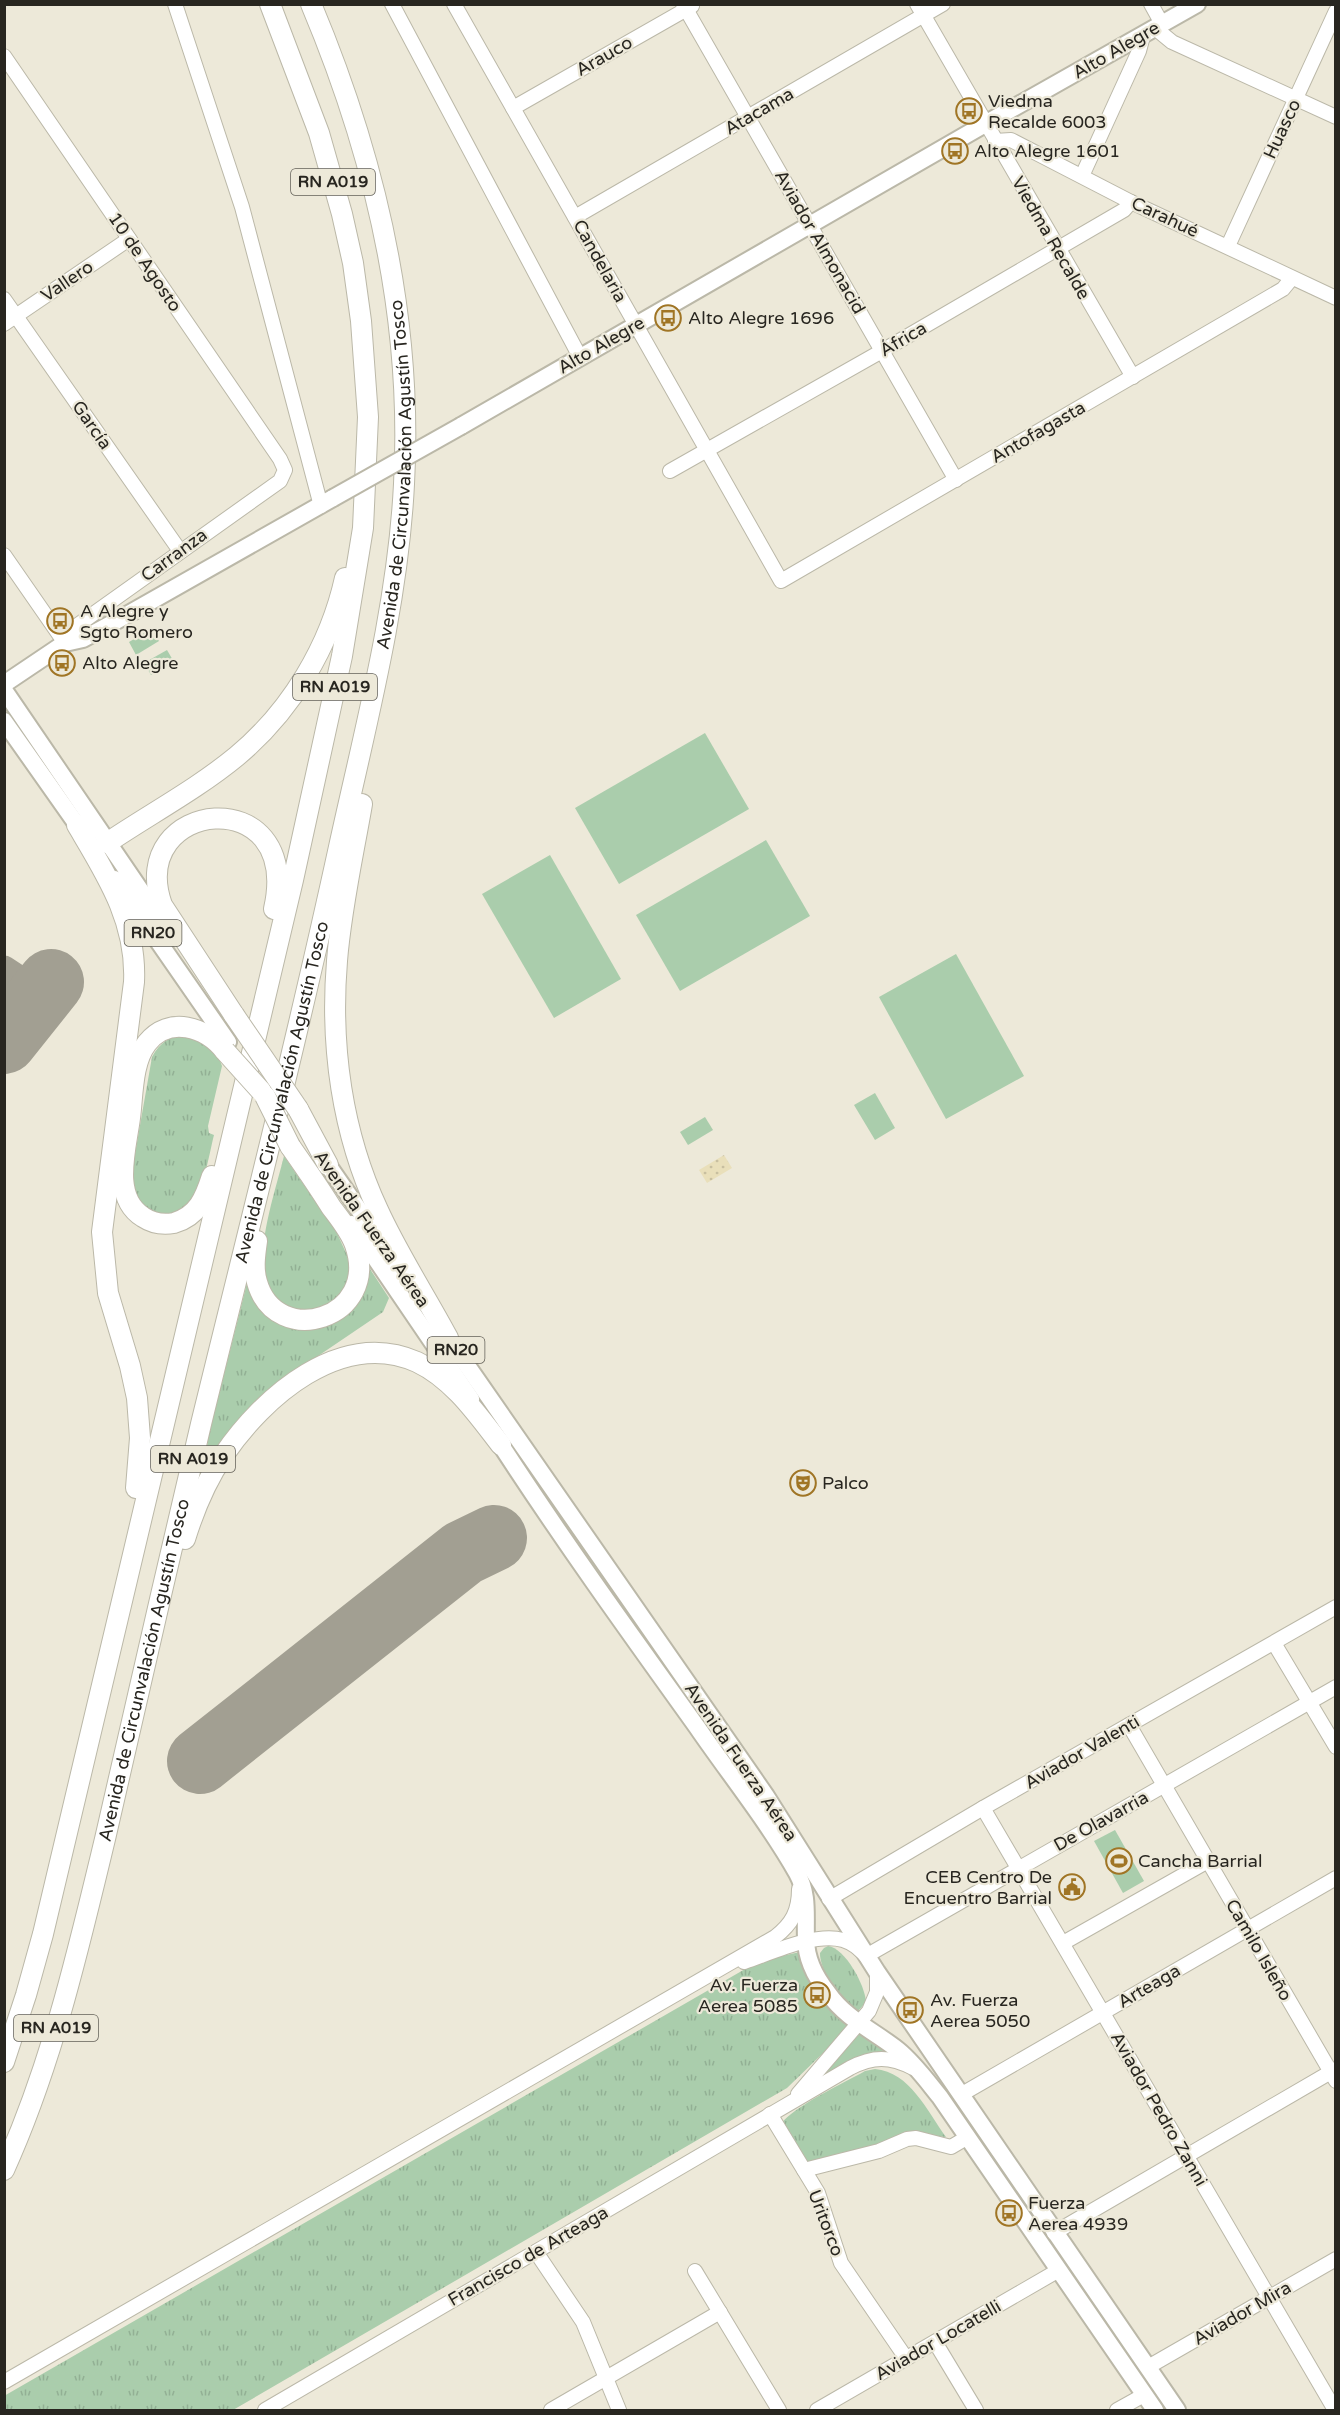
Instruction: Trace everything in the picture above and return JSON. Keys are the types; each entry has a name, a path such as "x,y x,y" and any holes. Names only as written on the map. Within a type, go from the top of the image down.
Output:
{"highway":[{"path":"107,843 219,770 237,757 266,729 300,685 317,656 331,625 345,581 352,530 357,459 356,370 351,324 342,266 323,183 310,137 262,4"},
{"name":"Avenida de Circunvalación Agustín Tosco","path":"4,2062 27,1995 43,1934 250,1063 342,656 363,528 368,457 365,368 353,263 319,133 270,4"},
{"name":"Avenida de Circunvalación Agustín Tosco","path":"4,2170 27,2113 65,1999 331,888 387,625 402,516 404,482 403,374 390,259 355,122 311,4"},
{"path":"325,4 370,128 389,196 404,269 417,375 404,482"},
{"path":"328,1165 297,1114 233,1020 166,915 156,885 159,860 171,839 192,824 214,818 226,818 250,827 268,845 277,864 278,892 257,985 250,1063 226,1117 213,1172 202,1203 196,1211 180,1221 169,1224 148,1221 132,1207 124,1188 131,1113 141,1053 154,1036 163,1031 182,1026 200,1029 226,1047 263,1094 291,1142 350,1233 355,1244 359,1265 357,1285 345,1305 325,1318 314,1320 292,1318 273,1308 261,1292 257,1282 255,1258 302,1049 362,801 399,629 402,516"},
{"path":"362,801 337,960 335,1028 341,1088 353,1144 377,1210 448,1338"},
{"path":"76,825 117,895 130,932 135,969 102,1232 109,1300 130,1366 137,1398 140,1462 113,1590 103,1680"},
{"path":"154,1626 198,1502 223,1456 270,1401 314,1370 342,1358 364,1353 386,1353 416,1362 432,1370 453,1387 501,1445"}],"main road":[{"name":"Alto Alegre","path":"4,684 64,644 83,639 110,625 1197,4"},
{"name":"RN20","path":"4,690 107,843 233,1020"},
{"name":"RN20","path":"4,721 226,1047"},
{"name":"Avenida Fuerza Aérea","path":"291,1142 454,1372 501,1445 764,1822 798,1875 804,1889 807,1906 806,1942 812,1969 820,1982 837,2005 859,2024 898,2050 920,2072 968,2137 1155,2410"},
{"name":"Avenida Fuerza Aérea","path":"328,1165 766,1796 866,1956 1177,2410"},
{"path":"612,1606 627,1596"}],"street":[{"path":"175,4 242,207 327,502"},
{"path":"392,4 579,357"},
{"name":"Candelaria","path":"454,4 781,581"},
{"name":"Atacama","path":"575,217 748,117 920,10 943,4"},
{"path":"1082,176 1139,51 1154,30 1151,4"},
{"name":"Arauco","path":"513,108 688,6"},
{"name":"Aviador Almonacid","path":"688,6 748,117 956,480"},
{"name":"Viedma Recalde","path":"920,10 1133,377"},
{"name":"Huasco","path":"1228,246 1335,11"},
{"path":"1154,30 1172,42 1335,117"},
{"name":"10 de Agosto","path":"5,59 280,459 285,470"},
{"name":"Carahué","path":"995,141 1011,140 1131,201 1335,298"},
{"name":"África","path":"670,471 1058,249 1124,210 1131,201"},
{"name":"Vallero","path":"10,320 129,239"},
{"name":"Antofagasta","path":"781,581 1282,290 1292,278"},
{"name":"García","path":"4,299 10,320 180,551"},
{"name":"Carranza","path":"64,644 75,627 280,481 285,470"},
{"path":"4,555 64,644"},
{"name":"Aviador Valenti","path":"829,1899 982,1808 1335,1607"},
{"path":"1274,1643 1335,1747"},
{"name":"De Olavarria","path":"866,1956 1335,1687"},
{"name":"Camilo Isleño","path":"1129,1725 1334,2074"},
{"name":"Aviador Pedro Zanni","path":"982,1808 1063,1942 1335,2410"},
{"path":"1063,1942 1208,1861"},
{"path":"4,2382 775,1937 791,1922 798,1907 798,1875"},
{"name":"Arteaga","path":"962,2094 1335,1878"},
{"path":"719,1970 806,1942 827,1939 843,1940 856,1946 866,1956"},
{"name":"Francisco de Arteaga","path":"791,2102 859,2024 875,1998 878,1986 877,1972"},
{"name":"Francisco de Arteaga","path":"265,2410 280,2407 536,2252 849,2068 869,2060 883,2058 897,2060 920,2072"},
{"path":"1054,2233 1187,2155 1334,2074"},
{"name":"Uritorco","path":"770,2114 821,2202 841,2263 906,2358"},
{"path":"804,2170 879,2151 907,2139 916,2138 951,2147 968,2137"},
{"path":"536,2252 584,2322 619,2410"},
{"name":"Aviador Mira","path":"1148,2367 1335,2259"},
{"name":"Aviador Locatelli","path":"817,2410 1059,2270"},
{"path":"695,2271 779,2410"},
{"path":"551,2410 720,2312"},
{"path":"935,2342 976,2410"},
{"path":"1117,2410 1144,2395"}],"green space":[{"path":"151,629 159,641 136,655 129,642"},
{"path":"167,650 174,662 151,675 144,663"},
{"path":"705,733 749,809 619,884 575,808"},
{"path":"766,840 810,916 680,991 636,915"},
{"path":"550,855 621,979 554,1018 482,894"},
{"path":"956,954 1024,1076 946,1119 879,997"},
{"path":"187,1033 217,1053 222,1066 208,1126 209,1133 214,1135 205,1172 194,1199 183,1210 161,1214 147,1209 134,1195 133,1165 152,1057 166,1040"},
{"path":"875,1093 895,1128 875,1140 854,1105"},
{"path":"705,1117 713,1130 688,1145 680,1132"},
{"path":"284,1156 336,1231 347,1255 352,1279 334,1307 295,1313 271,1296 264,1280 262,1264 266,1226"},
{"path":"365,1268 370,1269 389,1298 383,1312 290,1375 202,1476 209,1434 249,1275 252,1288 321,1326"},
{"name":"Cancha Barrial","path":"1115,1830 1144,1881 1123,1893 1094,1841"},
{"path":"828,1946 841,1953 858,1977 866,2002 859,2010 846,2004 827,1978 820,1953"},
{"path":"800,1952 819,1994 833,2011 852,2025 787,2088 233,2410 5,2410 4,2396 759,1961"},
{"path":"862,2031 884,2050 823,2075"},
{"path":"875,2069 898,2077 908,2085 917,2094 946,2137 909,2134 883,2143 806,2162 781,2124 787,2117 820,2095 865,2071"}],"sand":[{"path":"724,1155 732,1168 707,1183 699,1170"}],"taxiway":[{"path":"4,969 42,994"}],"runway":[{"path":"4,1041 51,982"},
{"path":"200,1761 463,1553 494,1538"}],"place":[{"name":"Viedma Recalde 6003","path":"969,111"},
{"name":"Alto Alegre 1601","path":"955,151"},
{"name":"Alto Alegre 1696","path":"668,318"},
{"name":"A Alegre y Sgto Romero","path":"60,621"},
{"name":"Alto Alegre","path":"62,663"},
{"name":"Palco","path":"803,1483"},
{"name":"Cancha Barrial","path":"1119,1861"},
{"name":"CEB Centro De Encuentro Barrial","path":"1072,1887"},
{"name":"Av. Fuerza Aerea 5085","path":"817,1995"},
{"name":"Av. Fuerza Aerea 5050","path":"910,2010"},
{"name":"Fuerza Aerea 4939","path":"1009,2213"}]}
